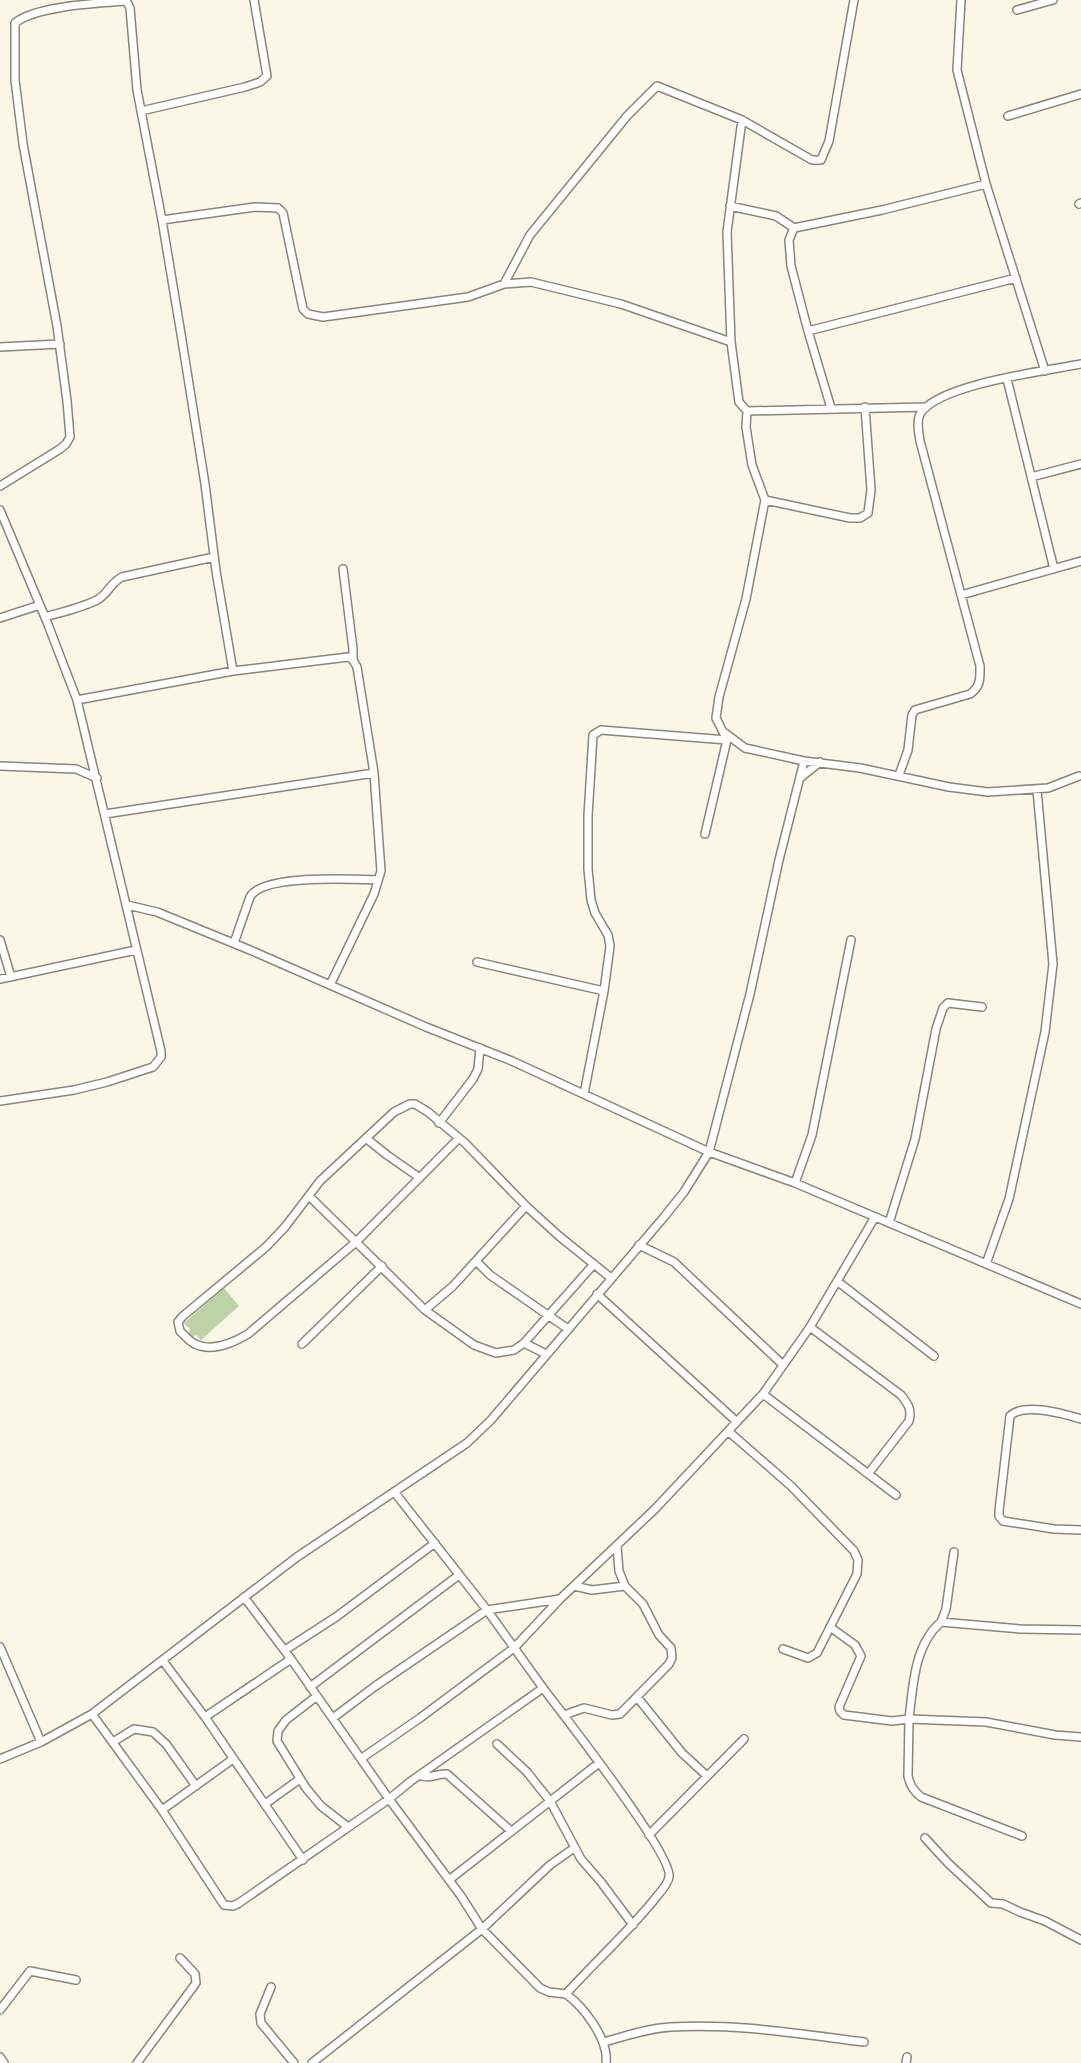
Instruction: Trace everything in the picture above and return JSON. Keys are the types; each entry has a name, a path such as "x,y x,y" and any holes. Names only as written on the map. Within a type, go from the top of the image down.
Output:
{"street":[{"path":"141,111 245,87 260,82 267,76 254,0"},
{"path":"504,284 531,235 627,116 657,86 742,120 812,160 821,160 829,141 854,0"},
{"path":"961,0 957,70 986,184 1045,371"},
{"path":"1017,10 1053,0"},
{"path":"0,486 60,449 70,437 60,344 23,144 15,80 15,23 30,14 97,3 126,1 130,8 137,90 162,220 233,671"},
{"path":"1008,116 1081,94"},
{"path":"705,834 726,737 716,718 719,697 746,599 765,500 752,465 746,427 747,411 739,402 731,342 727,232 742,120"},
{"path":"730,206 776,216 794,228 882,210 986,184"},
{"path":"162,220 255,207 278,208 283,213 303,309 308,314 323,317 468,297 504,284 531,282 621,304 731,342"},
{"path":"794,228 789,240 791,266 831,408"},
{"path":"808,332 1016,278"},
{"path":"0,347 60,344"},
{"path":"899,775 908,750 912,716 915,710 970,694 977,688 980,680 980,666 920,441 917,425 919,416 926,407 950,393 1007,378 1081,364"},
{"path":"1007,378 1045,524 1054,569"},
{"path":"765,500 850,518 860,518 868,513 871,490 865,407"},
{"path":"747,411 926,407"},
{"path":"1031,477 1081,464"},
{"path":"0,510 77,700 161,1051 158,1064 116,1079 74,1090 0,1101"},
{"path":"45,617 98,599 116,580 122,577 214,557"},
{"path":"961,596 1081,561"},
{"path":"330,985 374,894 381,871 374,773 357,667 353,660 343,569"},
{"path":"0,618 40,605"},
{"path":"77,700 233,671 348,657 353,660"},
{"path":"584,1094 604,991 610,946 608,935 595,913 591,900 588,869 588,816 593,735 602,730 726,737 745,748 804,761 899,775 949,787 988,792 1036,790 1059,785 1079,776"},
{"path":"76,769 93,761"},
{"path":"0,1759 41,1742 92,1714 297,1557 467,1443 491,1420 684,1192 709,1152 750,994 778,860 804,761"},
{"path":"800,778 820,762"},
{"path":"0,766 76,769 97,777"},
{"path":"105,813 374,773"},
{"path":"986,1264 1009,1199 1045,1032 1052,983 1053,964 1036,790"},
{"path":"234,943 249,897 262,887 311,879 378,880"},
{"path":"127,905 157,912 234,943 426,1027 480,1048 709,1152 795,1183 1081,1304"},
{"path":"0,940 11,977"},
{"path":"795,1183 812,1135 851,940"},
{"path":"0,979 136,950"},
{"path":"477,962 604,991"},
{"path":"890,1223 915,1139 936,1029 943,1008 948,1003 982,1007"},
{"path":"439,1123 473,1079 478,1069 480,1048"},
{"path":"459,1138 356,1242 248,1335 233,1343 207,1347 194,1344 180,1331 178,1322 183,1316 266,1247 285,1227 320,1181 394,1112 406,1105 416,1104 459,1138 526,1206 610,1278"},
{"path":"367,1138 420,1178"},
{"path":"309,1196 425,1310 474,1345 490,1352 502,1353 514,1350 524,1343 594,1264"},
{"path":"425,1310 448,1291 526,1206"},
{"path":"362,1758 420,1719 514,1648 560,1599 656,1509 763,1394 810,1327 875,1217"},
{"path":"639,1245 674,1262 782,1364"},
{"path":"476,1261 490,1275 568,1329"},
{"path":"302,1344 382,1266"},
{"path":"837,1281 934,1356"},
{"path":"597,1294 737,1422"},
{"path":"810,1327 901,1395 910,1406 909,1421 868,1474"},
{"path":"524,1343 546,1354"},
{"path":"763,1394 896,1495"},
{"path":"1081,1419 1034,1410 1017,1410 1010,1416 999,1516 1003,1521 1054,1529 1081,1530"},
{"path":"728,1431 791,1486 854,1551 858,1560 857,1574 817,1653 808,1658 783,1649"},
{"path":"395,1493 487,1610 564,1715 649,1835 668,1866 670,1876 664,1887 633,1925 566,1994"},
{"path":"285,1650 336,1617 435,1543"},
{"path":"564,1715 584,1708 612,1715 620,1714 669,1664 672,1651 659,1635 643,1604 625,1586 619,1571 617,1546"},
{"path":"954,1552 946,1609 941,1622 928,1638 917,1662 909,1719 908,1776 910,1785 921,1797 1022,1836"},
{"path":"310,1687 459,1575"},
{"path":"574,1586 592,1590 625,1586"},
{"path":"244,1597 285,1650 482,1929 540,1988 573,1998 604,2042 606,2063"},
{"path":"333,1718 374,1687 487,1610 560,1599"},
{"path":"941,1622 1020,1629 1081,1630"},
{"path":"830,1628 855,1645 861,1656 839,1707 844,1715 892,1721 909,1719 986,1722 1081,1737"},
{"path":"0,1647 41,1742"},
{"path":"205,1717 291,1659"},
{"path":"163,1660 303,1860"},
{"path":"92,1714 162,1810 224,1905 233,1906 303,1860 543,1688"},
{"path":"317,1696 286,1720 278,1731 277,1741 300,1779 321,1806 348,1827"},
{"path":"637,1697 682,1753 707,1776"},
{"path":"113,1742 134,1729 153,1732 166,1744 196,1786"},
{"path":"649,1835 744,1739"},
{"path":"498,1744 528,1772 550,1801 574,1848 633,1925"},
{"path":"162,1810 233,1759"},
{"path":"449,1880 599,1763"},
{"path":"420,1775 429,1778 441,1773 447,1774 511,1830"},
{"path":"265,1804 300,1779"},
{"path":"925,1838 991,1903 1003,1904 1045,1921 1081,1940"},
{"path":"312,2063 482,1929 550,1865 574,1848"},
{"path":"137,2063 196,1983 195,1974 180,1958"},
{"path":"0,2010 30,1971 76,1980"},
{"path":"271,1987 260,2014 261,2023 294,2063"},
{"path":"604,2042 630,2034 669,2027 705,2026 756,2029 864,2042"},
{"path":"0,2057 4,2063"}],"green space":[{"path":"224,1288 239,1306 201,1340 196,1335 192,1338 188,1335 190,1329 184,1323"}]}
